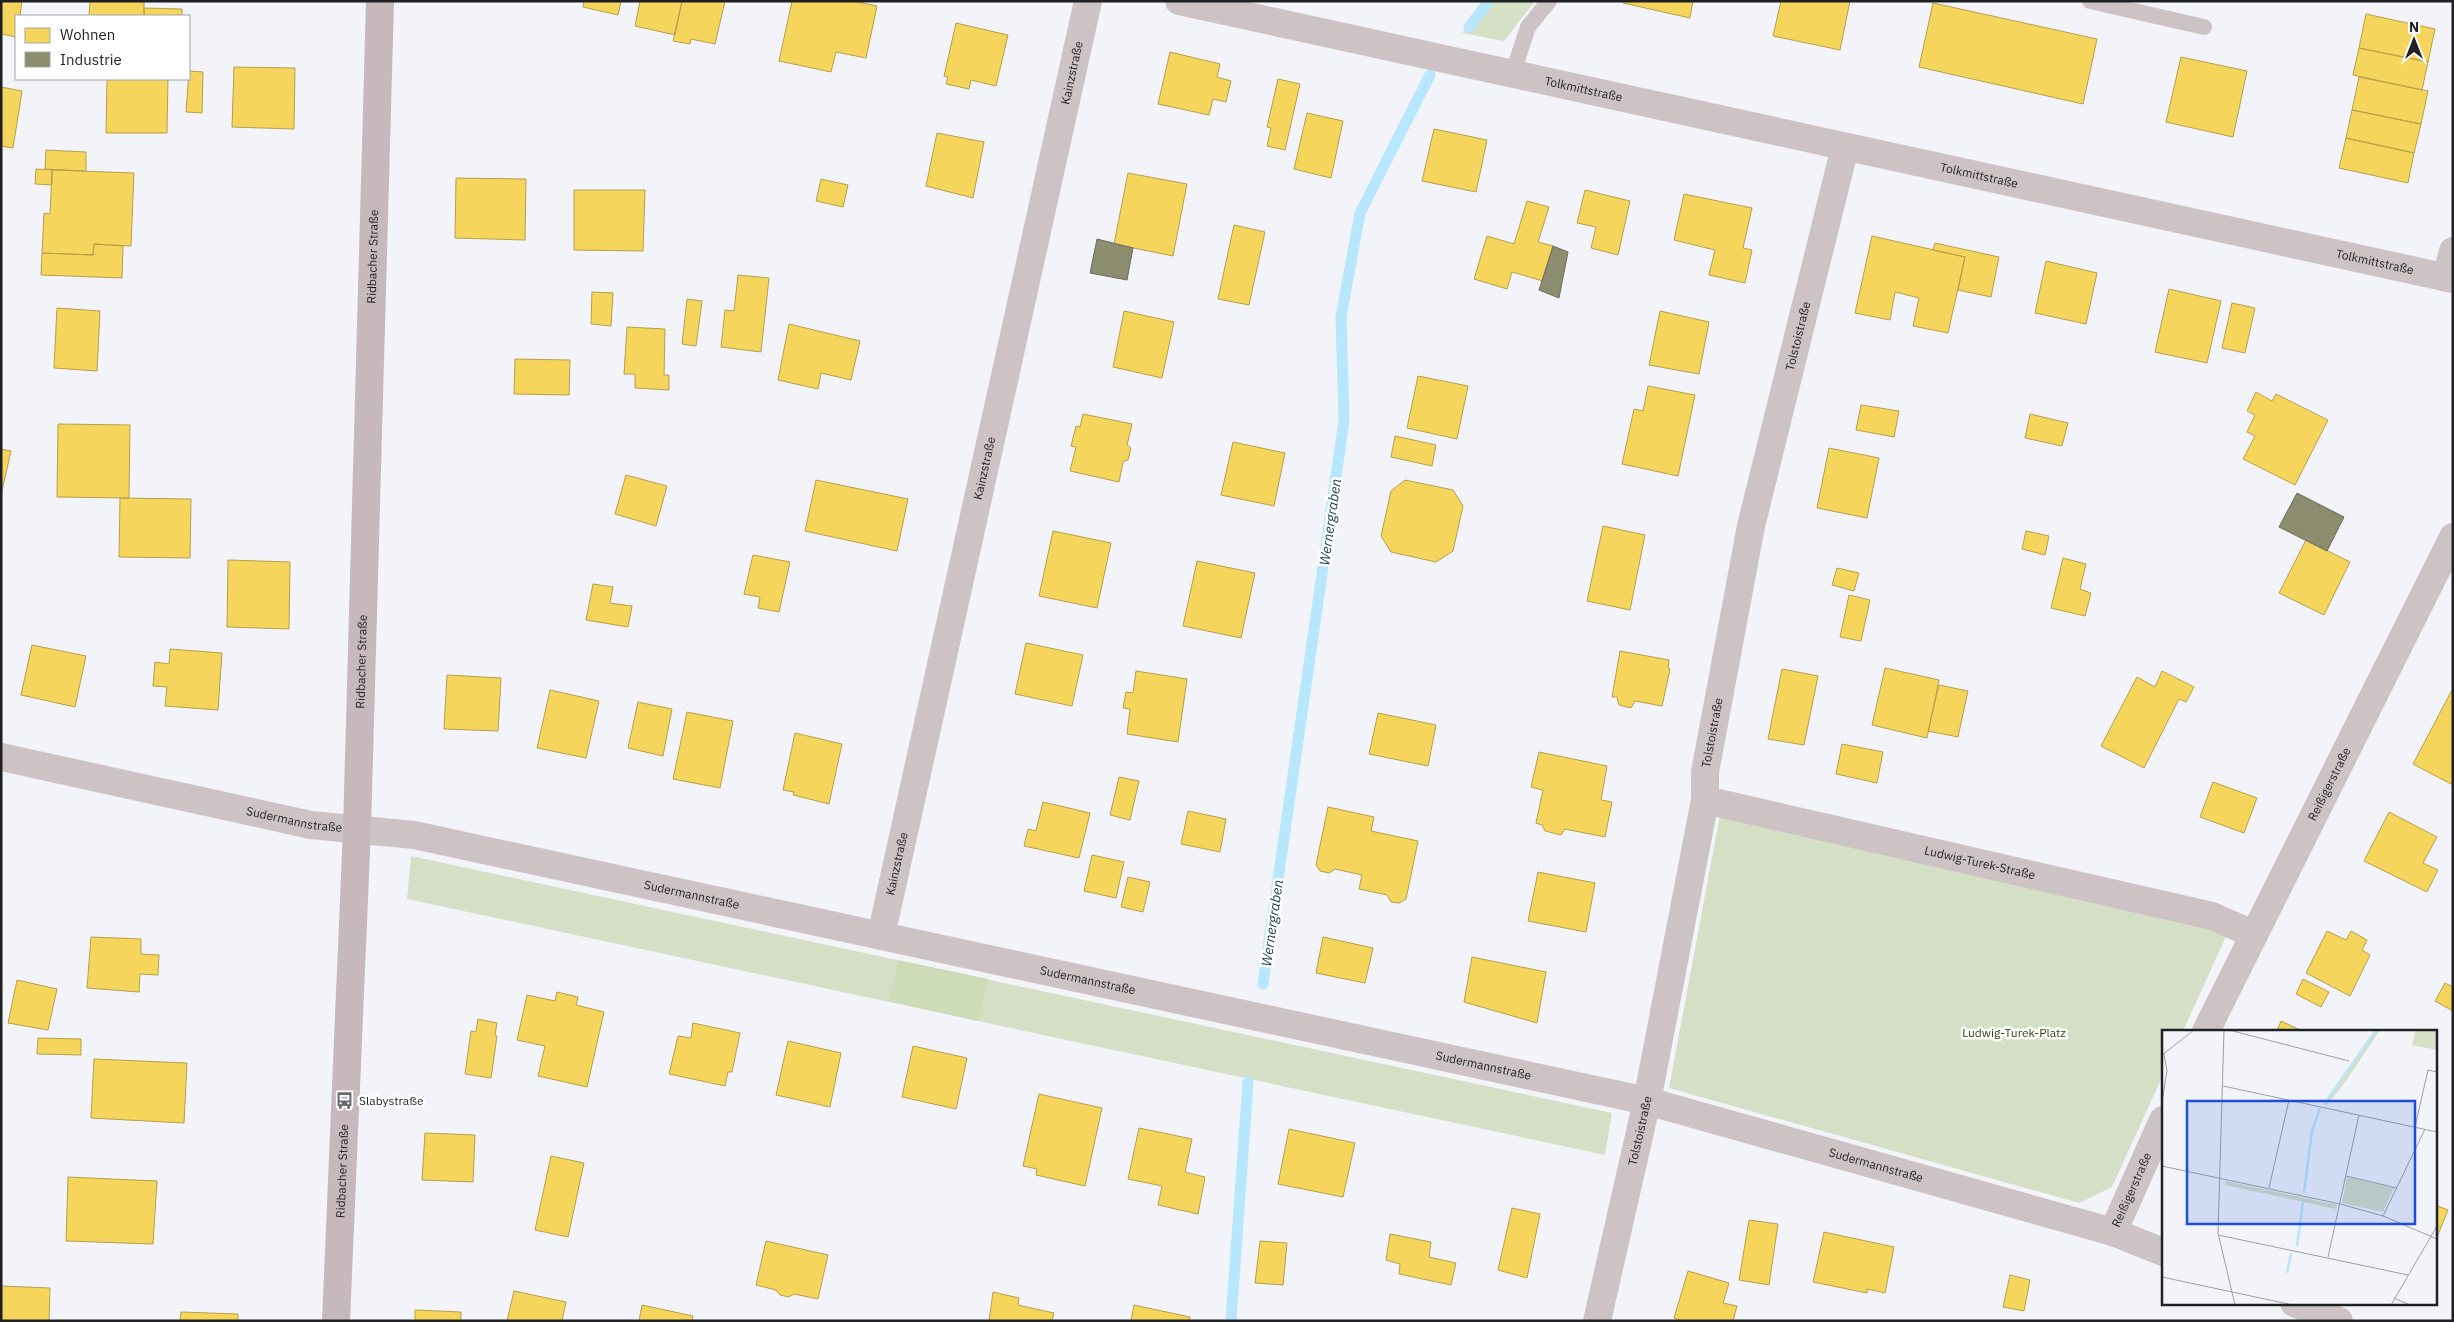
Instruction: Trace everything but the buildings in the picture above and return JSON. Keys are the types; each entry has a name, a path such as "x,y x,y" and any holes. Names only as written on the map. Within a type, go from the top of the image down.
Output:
{"street":[{"name":"Ridbacher Straße","path":"336,1321 358,829 380,1"},
{"name":"Kainzstraße","path":"881,936 1088,1"},
{"name":"Tolkmittstraße","path":"1179,1 1512,75 1808,137 1845,147 2450,279 2453,251"},
{"name":"Tolstoistraße","path":"1598,1321 1647,1101 1705,800 1705,772 1751,526 1845,147"},
{"name":"Reißigerstraße","path":"2206,1030 2453,537"},
{"name":"Sudermannstraße","path":"1,757 311,825 414,835 1647,1101 2113,1232 2162,1252"},
{"name":"Ludwig-Turek-Straße","path":"1705,800 2212,916 2253,934"},
{"name":"Reißigerstraße","path":"2113,1232 2162,1122"},
{"path":"2296,1304 2339,1321"}],"lane":[{"path":"1512,75 1528,27 1550,1"},
{"path":"2090,1 2204,27"}],"green space":[{"path":"1486,1 1535,1 1504,41 1462,33"},
{"name":"Ludwig-Turek-Platz","path":"1720,815 2227,934 2183,1030 2162,1030 2162,1077 2112,1187 2079,1203 1669,1088"},
{"path":"411,856 1612,1113 1605,1155 407,899"},
{"path":"898,960 988,979 978,1021 889,1001"}],"waterway":[{"name":"Wernergraben","path":"1469,27 1489,1"},
{"name":"Wernergraben","path":"1263,984 1344,421 1341,317 1360,213 1430,75"},
{"name":"Wernergraben","path":"1231,1321 1248,1082"}],"place":[{"name":"Slabystraße","path":"345,1101"}]}
